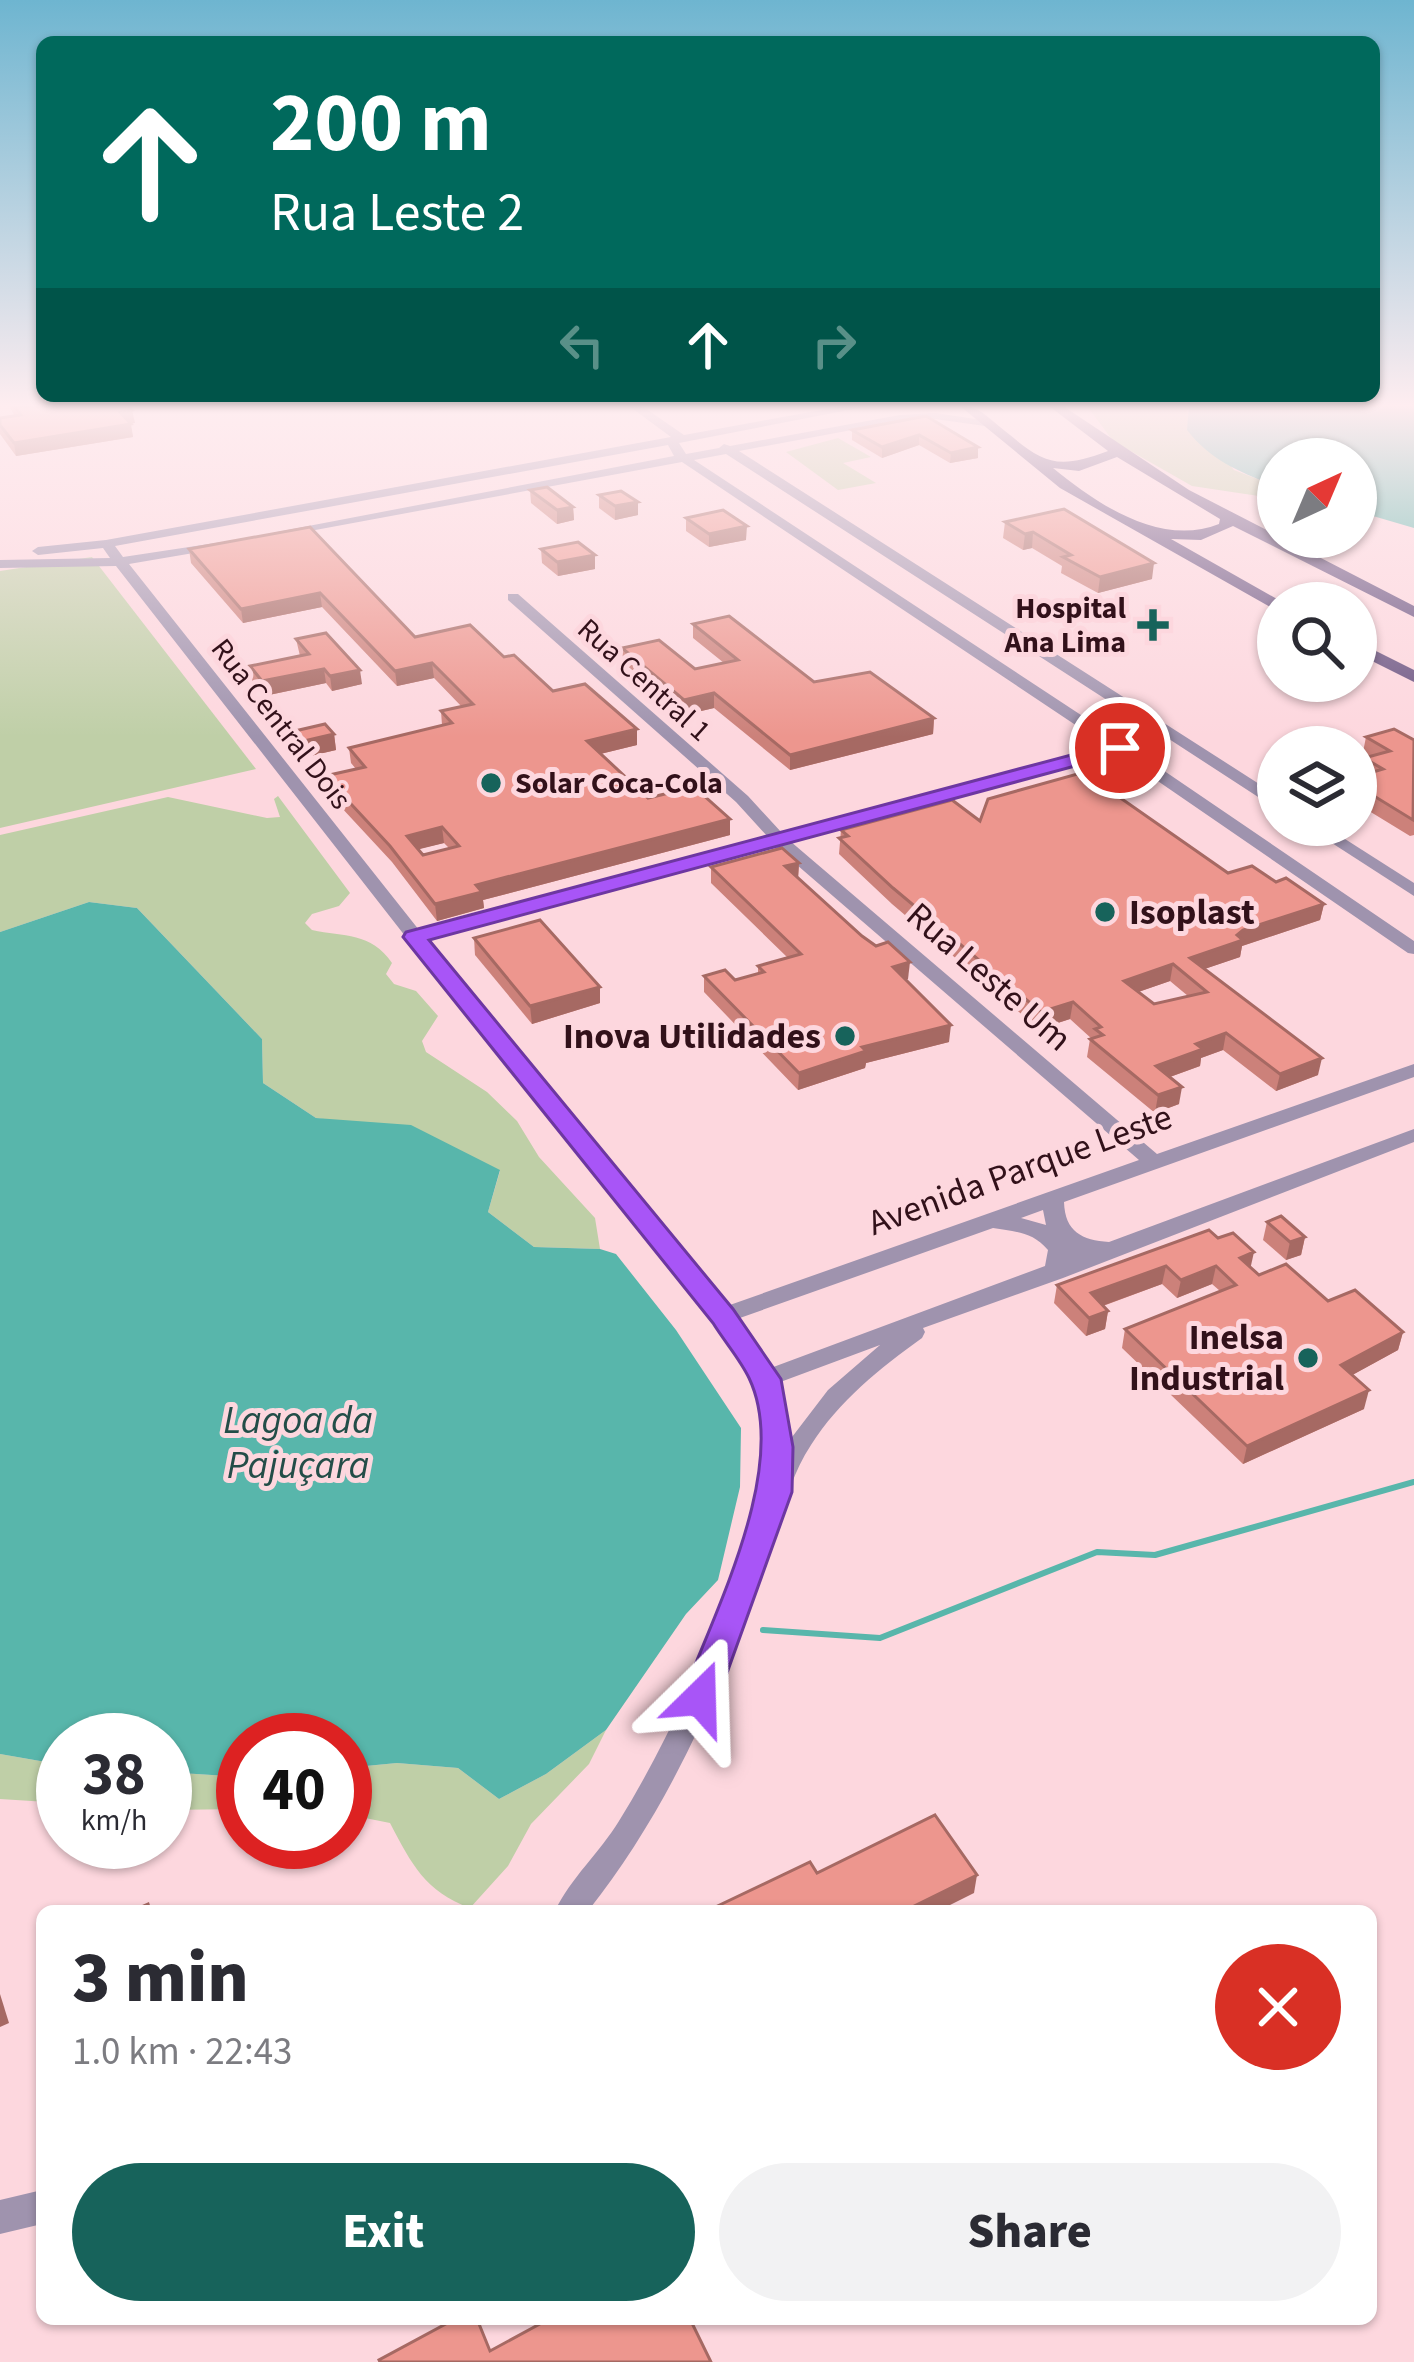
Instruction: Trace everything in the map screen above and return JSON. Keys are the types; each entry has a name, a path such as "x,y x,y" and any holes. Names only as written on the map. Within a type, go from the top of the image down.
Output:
{"main road":[{"path":"1116,516 1257,593"},
{"path":"1149,532 1201,536 1222,529 1228,517 1257,532"},
{"path":"1204,562 1211,548 1257,543"},
{"path":"1309,558 1414,612"},
{"path":"1377,658 1414,677"},
{"path":"1387,663 1414,667"}],"street":[{"path":"0,555 106,544 257,516"},
{"path":"270,535 371,516"},
{"path":"772,516 1414,950"},
{"path":"833,516 1257,789"},
{"path":"0,564 119,562 227,543"},
{"name":"Rua Central Dois","path":"106,544 415,937 723,1316"},
{"name":"Rua Central 1","path":"513,597 742,799 781,842"},
{"path":"1085,724 1136,711"},
{"path":"415,937 1171,734"},
{"name":"Rua Leste Um","path":"781,842 1155,1163"},
{"path":"1344,846 1414,891"},
{"name":"Avenida Parque Leste","path":"723,1316 1412,1072"},
{"path":"766,1379 1414,1135"},
{"path":"1053,1200 1052,1218 1062,1235 1083,1246 1119,1249"},
{"path":"994,1221 1024,1224 1048,1234 1060,1250 1054,1273"},
{"path":"723,1316 766,1379 778,1447 776,1492"},
{"path":"575,1905 629,1835 671,1760 724,1638 776,1492 804,1435 837,1393 935,1318"},
{"path":"0,2217 36,2208"}],"green space":[{"path":"92,557 256,769 0,828 0,571"},
{"path":"278,796 350,893 339,906 312,914 305,923 312,930 366,941 384,953 392,963 386,974 394,984 416,991 438,1016 422,1041 426,1052 487,1092 517,1121 539,1157 595,1218 600,1249 534,1247 488,1212 500,1171 355,1124 316,1118 263,1083 262,1039 137,908 89,902 0,932 0,835 168,797 280,817 274,799"},
{"path":"606,1730 589,1764 531,1824 508,1866 473,1905 455,1901 431,1885 390,1823 372,1819 372,1765 458,1768 499,1799 546,1774"},
{"path":"0,1754 36,1760 36,1801 0,1799"},
{"path":"192,1774 216,1775 216,1809 192,1810"}],"water":[{"path":"1377,516 1414,516 1414,528 1377,517"},
{"name":"Lagoa da Pajuçara","path":"89,902 137,908 262,1039 263,1083 316,1118 411,1125 500,1170 488,1212 534,1247 600,1249 616,1254 676,1330 741,1428 740,1487 718,1580 686,1614 606,1730 546,1774 499,1799 458,1768 372,1765 372,1713 216,1713 216,1775 192,1774 192,1713 36,1713 36,1760 0,1754 0,932"}],"building":[{"path":"732,516 747,526 709,534 686,518"},
{"path":"1031,516 1076,516 1154,563 1100,577 1063,557 1071,555 1033,532 1025,534 1005,522"},
{"name":"Solar Coca-Cola","path":"310,527 415,637 470,625 504,657 514,655 553,691 585,684 637,729 587,741 648,798 694,787 730,819 476,885 482,892 435,904 390,846 325,776 365,767 349,748 452,723 441,711 473,704 432,663 395,671 320,593 241,609 189,549","holes":["442,827 459,846 423,855 407,836"]},
{"path":"578,542 595,555 557,562 541,549"},
{"path":"729,616 814,682 870,672 934,718 790,755 714,693 684,700 622,648 659,640 695,669 738,660 693,624"},
{"path":"326,633 360,670 330,676 324,669 262,681 250,666 309,654 296,639"},
{"path":"325,724 334,734 304,741 295,731"},
{"path":"1394,729 1414,740 1413,820 1377,798 1377,771 1383,769 1377,766 1377,754 1390,751 1377,743 1377,734"},
{"name":"Isoplast","path":"1088,771 1121,786 1109,790 1228,873 1252,866 1276,882 1286,878 1324,904 1243,930 1237,935 1243,940 1190,958 1322,1058 1280,1074 1226,1033 1196,1044 1203,1049 1156,1066 1182,1087 1158,1095 1090,1039 1103,1035 1095,1029 1101,1027 1073,1002 1041,1012 839,838 848,836 841,830 952,800 980,821 988,799","holes":["1173,964 1207,992 1154,1004 1124,981"]},
{"path":"782,848 799,863 785,866 862,936 876,946 888,942 910,962 893,967 951,1025 862,1047 866,1051 799,1073 704,976 725,970 735,980 764,972 758,966 801,954 711,867"},
{"path":"540,920 600,987 530,1006 474,938"},
{"path":"1281,1216 1305,1237 1290,1242 1267,1222"},
{"path":"1209,1230 1218,1238 1233,1233 1254,1252 1240,1258 1259,1275 1286,1264 1328,1301 1355,1290 1403,1332 1341,1365 1369,1390 1247,1446 1125,1329 1236,1285 1216,1266 1181,1280 1166,1266 1091,1293 1108,1311 1089,1318 1057,1285"},
{"path":"935,1815 977,1875 916,1905 720,1905 810,1862 817,1873"},
{"path":"444,2325 479,2325 490,2351 538,2325 693,2325 711,2362 380,2362"}],"waterway":[{"path":"763,1630 880,1638 1097,1552 1155,1555 1414,1482"}],"place":[{"name":"Hospital Ana Lima","path":"1153,625"},
{"name":"Solar Coca-Cola","path":"491,783"},
{"name":"Isoplast","path":"1105,912"},
{"name":"Inova Utilidades","path":"845,1036"},
{"name":"Inelsa Industrial","path":"1308,1358"}],"route":[{"path":"700,1698 776,1492 778,1447 766,1379 723,1316 415,937 1120,748"}]}
